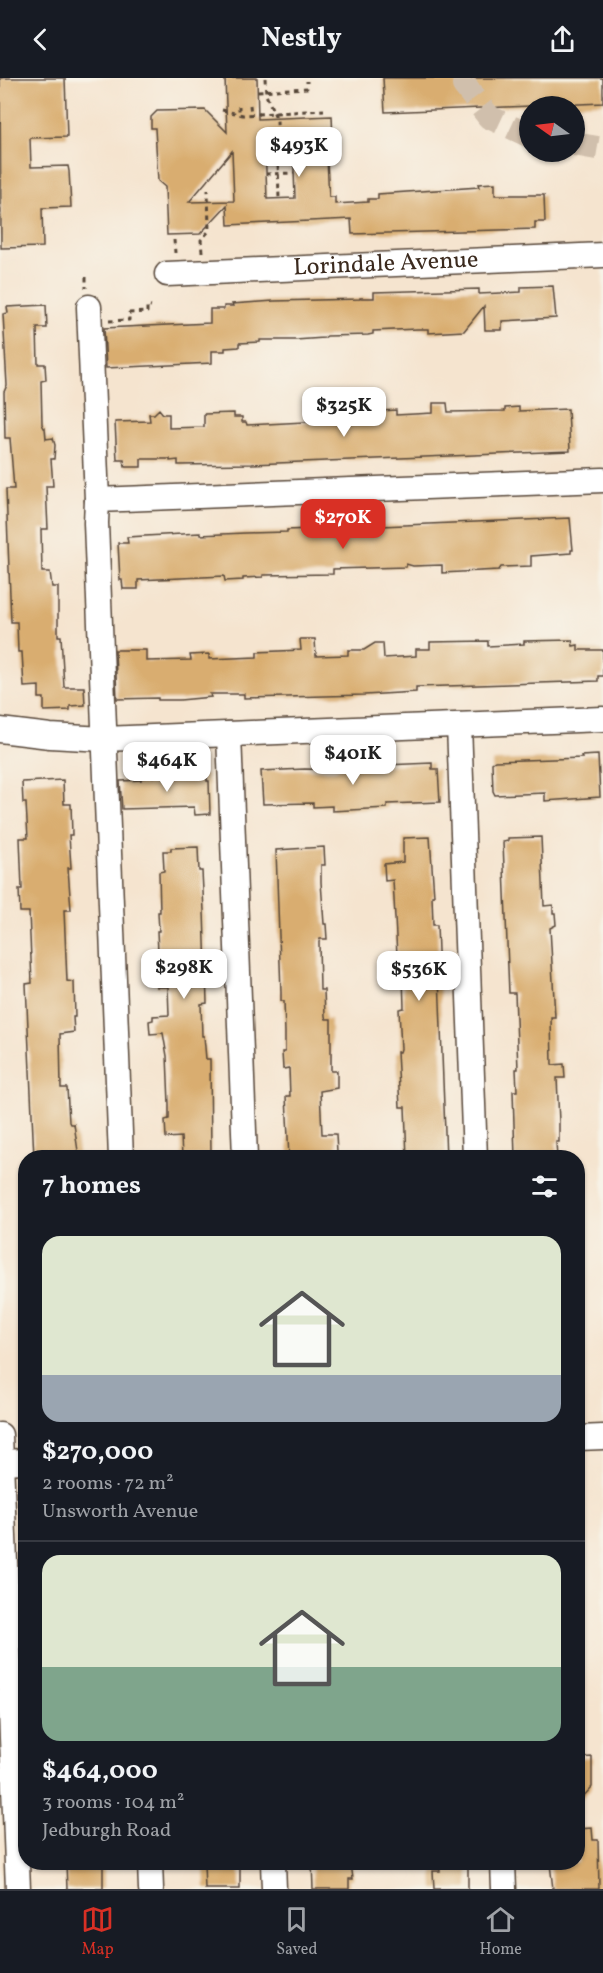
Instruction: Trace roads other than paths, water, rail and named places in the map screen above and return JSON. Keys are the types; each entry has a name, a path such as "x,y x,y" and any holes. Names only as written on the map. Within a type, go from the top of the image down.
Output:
{"street":[{"name":"Lorindale Avenue","path":"167,274 603,255"},
{"path":"95,314 96,523 121,1150"},
{"path":"97,500 603,480"},
{"path":"0,730 104,739 603,719"},
{"path":"459,725 476,1150"},
{"path":"230,734 245,1150"},
{"path":"0,1435 18,1889"},
{"path":"585,1438 603,1437"},
{"path":"1,1462 18,1461"},
{"path":"150,1870 151,1889"},
{"path":"273,1870 274,1889"},
{"path":"503,1870 504,1889"}],"tunnel":[{"path":"465,78 464,85 489,117 519,131"},
{"path":"585,146 603,149"}]}
